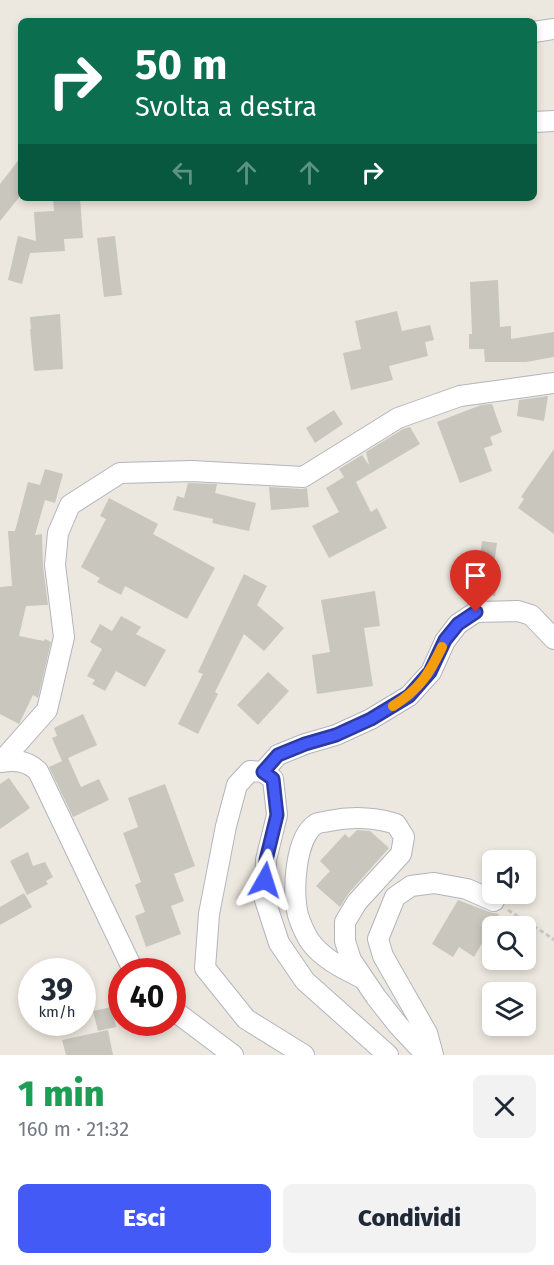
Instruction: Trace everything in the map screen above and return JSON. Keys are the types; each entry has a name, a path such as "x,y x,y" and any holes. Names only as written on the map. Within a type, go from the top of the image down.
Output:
{"street":[{"path":"537,31 554,28"},
{"path":"537,122 554,121"},
{"path":"1,762 47,710 64,637 55,565 58,534 69,505 120,472 192,471 303,477 398,418 460,396 554,382"},
{"path":"263,772 278,755 336,735 371,719 409,696 430,672 445,640 458,624 476,612 518,611 531,615 554,639"},
{"path":"1,762 19,761 31,764 38,771 127,958"},
{"path":"304,1055 246,1019 205,968 209,914 226,825 237,785 250,771 263,772 273,779 277,815 266,860 265,900 279,943 305,981 388,1055"},
{"path":"364,979 322,956 309,939 298,915 295,889 298,856 304,838 316,824 349,817 384,820 396,824 404,837 401,854 357,902 345,922 345,941 351,960 364,979 398,1025 426,1055"},
{"path":"433,1055 427,1033 382,956 378,939 395,897 411,886 434,883 467,889 482,896"},
{"path":"186,1020 233,1055"}],"path":[{"path":"498,904 554,940"}],"building":[{"path":"18,161 18,199 0,221 0,184"},
{"path":"53,201 80,201 83,238 64,239 65,251 30,253 22,284 8,280 18,236 36,241 34,212 54,211"},
{"path":"115,236 122,295 104,297 97,238"},
{"path":"498,280 500,327 511,326 511,339 554,332 554,357 526,362 485,362 484,349 469,349 469,334 472,334 470,282"},
{"path":"397,311 402,331 430,325 434,340 425,342 428,356 389,366 393,380 351,390 343,353 361,349 355,321"},
{"path":"60,314 63,369 34,371 30,317"},
{"path":"548,396 544,421 517,416 519,400"},
{"path":"492,404 502,432 490,437 493,445 484,448 492,471 460,483 437,422 481,405"},
{"path":"334,410 343,424 315,443 306,428"},
{"path":"410,427 420,444 356,482 371,512 377,508 387,528 329,558 312,526 339,512 326,488 344,477 339,469 362,455 369,465 366,452"},
{"path":"554,449 554,534 518,508 524,499 521,497"},
{"path":"45,469 63,474 55,503 45,500 35,535 42,534 48,605 26,606 19,636 44,641 45,639 51,642 38,698 33,695 19,724 0,714 0,587 12,586 8,531 15,531 28,482 40,485"},
{"path":"188,483 217,484 215,493 256,503 249,531 212,523 213,519 173,510 177,496 184,498"},
{"path":"269,487 307,488 309,507 271,510"},
{"path":"109,498 158,524 153,534 215,568 187,619 125,586 121,595 97,582 100,578 81,567 106,519 100,516"},
{"path":"482,541 497,543 492,579 498,580 495,596 482,594 484,581 477,580"},
{"path":"244,574 267,586 257,605 284,628 264,651 244,634 215,692 218,694 198,734 178,724 203,674 198,672"},
{"path":"375,591 380,626 364,628 373,686 317,694 312,655 330,652 321,600"},
{"path":"121,616 141,627 136,634 166,650 145,687 116,671 105,691 92,684 95,680 87,676 102,649 90,642 100,624 112,631"},
{"path":"268,672 289,691 258,725 237,705"},
{"path":"83,714 97,745 68,758 81,787 99,779 109,800 73,817 49,767 62,761 52,738 57,736 54,728"},
{"path":"9,778 30,808 0,829 0,784"},
{"path":"165,784 195,866 174,874 184,901 171,906 181,934 146,947 135,916 145,912 135,885 141,882 123,833 138,827 128,798"},
{"path":"357,830 370,831 389,848 348,894 340,907 316,886 330,871 320,861 345,834 349,838"},
{"path":"28,852 33,866 45,862 53,877 46,881 48,884 27,895 10,861"},
{"path":"24,893 32,907 0,925 0,907"},
{"path":"458,900 499,914 498,916 482,916 482,943 474,957 459,947 453,957 432,944"},
{"path":"108,1008 108,1029 98,1031 96,1010"},
{"path":"108,1030 113,1055 66,1055 62,1040 80,1036 96,1036 96,1033"}],"slow traffic":[{"path":"393,706 409,696 430,672 442,647"}],"route":[{"path":"265,880 266,860 277,815 273,779 263,772 278,755 336,735 371,719 409,696 430,672 445,640 458,624 476,612"}]}
